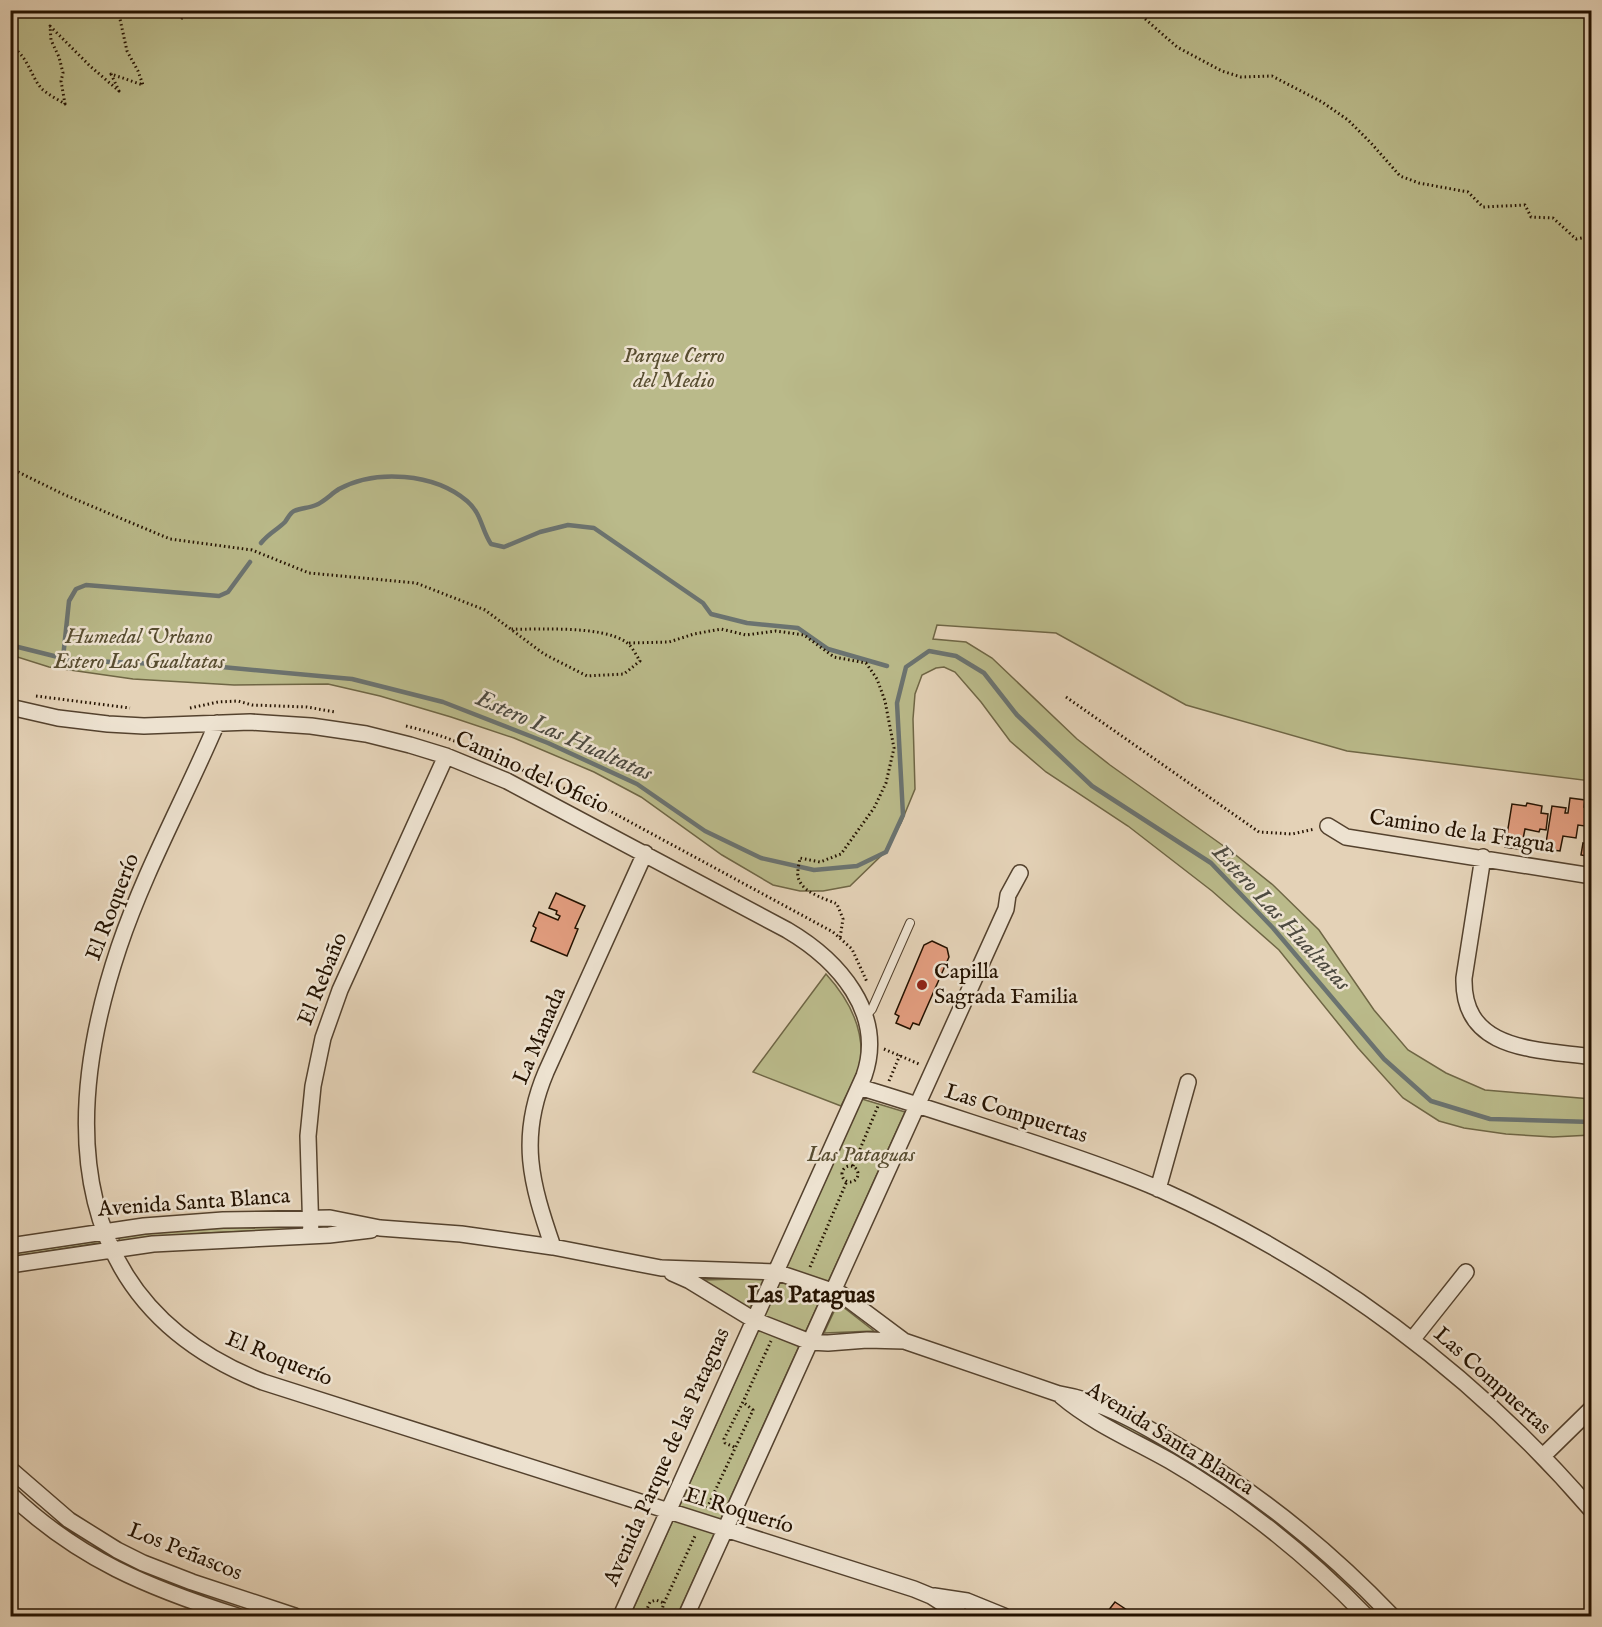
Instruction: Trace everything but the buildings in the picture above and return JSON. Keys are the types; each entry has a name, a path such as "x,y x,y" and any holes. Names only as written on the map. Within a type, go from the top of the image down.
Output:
{"street":[{"name":"Camino del Oficio","path":"10,707 58,718 108,724 144,726 284,723 339,729 388,739 446,756 507,781 645,853 787,930 815,948 848,984 865,1017 870,1046 867,1069 859,1087"},
{"name":"El Roquerío","path":"217,723 130,917 102,1006 91,1066 86,1132 89,1176 111,1248 139,1293 165,1322 197,1349 244,1375 931,1596 967,1601 1005,1617"},
{"name":"El Rebaño","path":"311,1236 308,1154 310,1110 323,1038 340,990 446,756"},
{"name":"Camino de la Fragua","path":"1328,826 1346,837 1592,876"},
{"name":"La Manada","path":"553,1247 535,1191 530,1166 530,1136 535,1106 546,1072 645,853"},
{"path":"1483,857 1464,978 1464,998 1471,1016 1485,1032 1503,1042 1592,1057"},
{"path":"686,1617 1006,909 1008,895 1020,873"},
{"path":"1158,1189 1188,1082"},
{"name":"Las Compuertas","path":"859,1087 1088,1161 1158,1189 1282,1252 1349,1294 1412,1340 1492,1407 1543,1456 1592,1511"},
{"name":"Avenida Parque de las Pataguas","path":"621,1617 859,1087"},
{"name":"Avenida Santa Blanca","path":"10,1246 104,1230 184,1222 310,1217 380,1228 461,1234 553,1247 661,1268 776,1272 833,1290 849,1299 904,1341"},
{"name":"Avenida Santa Blanca","path":"10,1264 111,1248 188,1241 311,1236 380,1228"},
{"name":"Avenida Santa Blanca","path":"661,1268 690,1281 754,1320 810,1342 904,1341 1059,1394 1081,1398 1112,1409 1161,1435 1228,1476 1289,1521 1349,1572 1392,1617"},
{"name":"Las Compuertas","path":"1412,1340 1466,1272"},
{"name":"Avenida Santa Blanca","path":"1059,1394 1095,1421 1170,1461 1217,1491 1285,1542 1336,1586 1366,1617"},
{"name":"Las Compuertas","path":"1543,1456 1592,1408"},
{"name":"Los Peñascos","path":"10,1469 69,1520 117,1550 167,1574 295,1617"},
{"path":"1217,1491 1228,1476"},
{"name":"Los Peñascos","path":"10,1494 61,1536 111,1567 170,1594 237,1617"},
{"path":"1336,1586 1349,1572"},
{"name":"El Roquerío","path":"931,1596 963,1617"}],"lane":[{"path":"865,1017 876,1001 910,923"}],"path":[{"path":"10,47 22,54 31,74 42,89 65,104 61,81 63,73 51,40 50,26 119,91 111,74 143,85 127,51 118,10"},
{"path":"170,10 182,18 190,15 190,10"},
{"path":"207,10 212,14 219,14 219,10"},
{"path":"1135,10 1177,47 1222,71 1241,77 1272,76 1322,102 1348,120 1400,176 1419,183 1468,192 1483,207 1525,205 1532,217 1553,218 1576,238 1592,236"},
{"path":"10,468 65,495 170,539 252,550 309,573 416,583 485,610 543,654 587,676 624,674 640,661 629,643"},
{"path":"511,629 572,630 611,634 629,643 669,642 721,629 746,635 776,631 804,635 834,657 866,663 877,679 885,701 894,748 886,783 874,808 841,854 820,862 800,858 798,877 801,884 811,893 837,904 843,919 840,939"},
{"path":"31,695 131,709"},
{"path":"1066,697 1259,832 1292,834 1328,826"},
{"path":"185,709 218,702 238,701 252,705 308,707 342,714"},
{"path":"401,725 441,736 500,760"},
{"path":"511,765 584,797 833,932 852,949 876,1001"},
{"path":"870,1046 900,1055 933,1070"},
{"path":"853,1166 900,1055"},
{"path":"847,1181 843,1177 844,1170 848,1166 853,1166"},
{"path":"847,1181 857,1177 858,1172 853,1166"},
{"path":"804,1281 847,1181"},
{"path":"735,1448 725,1443 724,1439 776,1329"},
{"path":"644,1617 650,1602 656,1600 664,1603"}],"green space":[{"name":"Parque Cerro del Medio","path":"10,11 1591,11 1591,781 1347,751 1186,705 1056,633 937,625 933,639 966,642 992,658 1077,739 1232,852 1273,885 1319,930 1374,1010 1408,1050 1446,1073 1485,1090 1591,1099 1591,1135 1553,1137 1464,1128 1439,1121 1403,1098 1358,1048 1279,950 1212,891 1128,826 1046,772 1010,741 955,672 944,667 922,675 915,694 913,719 915,789 901,823 884,853 850,886 823,891 800,891 773,885 722,855 641,797 594,772 514,738 451,717 380,696 328,684 234,685 133,679 49,667 11,655"},
{"path":"826,974 847,1002 856,1023 861,1046 858,1069 841,1106 753,1072"},
{"name":"Las Pataguas","path":"862,1099 905,1112 677,1616 630,1616"},
{"path":"298,1225 300,1228 298,1229 205,1233 120,1241 119,1239 120,1236 201,1229"},
{"path":"99,1239 99,1243 11,1257 11,1253"},
{"path":"765,1278 749,1310 703,1280"},
{"path":"838,1303 874,1331 824,1333"},
{"path":"1100,1411 1181,1454 1217,1479 1213,1481 1098,1414 1097,1412"},
{"path":"1231,1487 1272,1516 1338,1574 1335,1576 1228,1489"}],"waterway":[{"path":"261,543 293,512 316,505 339,489 354,483 370,478 387,477 422,480 438,484 467,501 479,516 491,544 504,547 540,532 568,525 594,528 703,603 711,614 747,623 798,628 828,649 887,666"},
{"path":"63,658 69,601 76,589 86,585 219,596 228,592 250,562"},
{"name":"Estero Las Hualtatas","path":"10,645 70,660 222,667 352,679 443,702 548,743 637,784 705,831 761,858 814,870 857,866 886,852 903,815 897,703 906,667 929,651 956,656 984,673 1017,715 1092,786 1211,863 1273,928 1384,1059 1431,1101 1490,1119 1592,1122"}],"place":[{"name":"Capilla Sagrada Familia","path":"922,985"}],"district":[{"name":"Las Pataguas","path":"811,1295"}],"park label":[{"name":"Humedal Urbano Estero Las Gualtatas","path":"139,650"}]}
